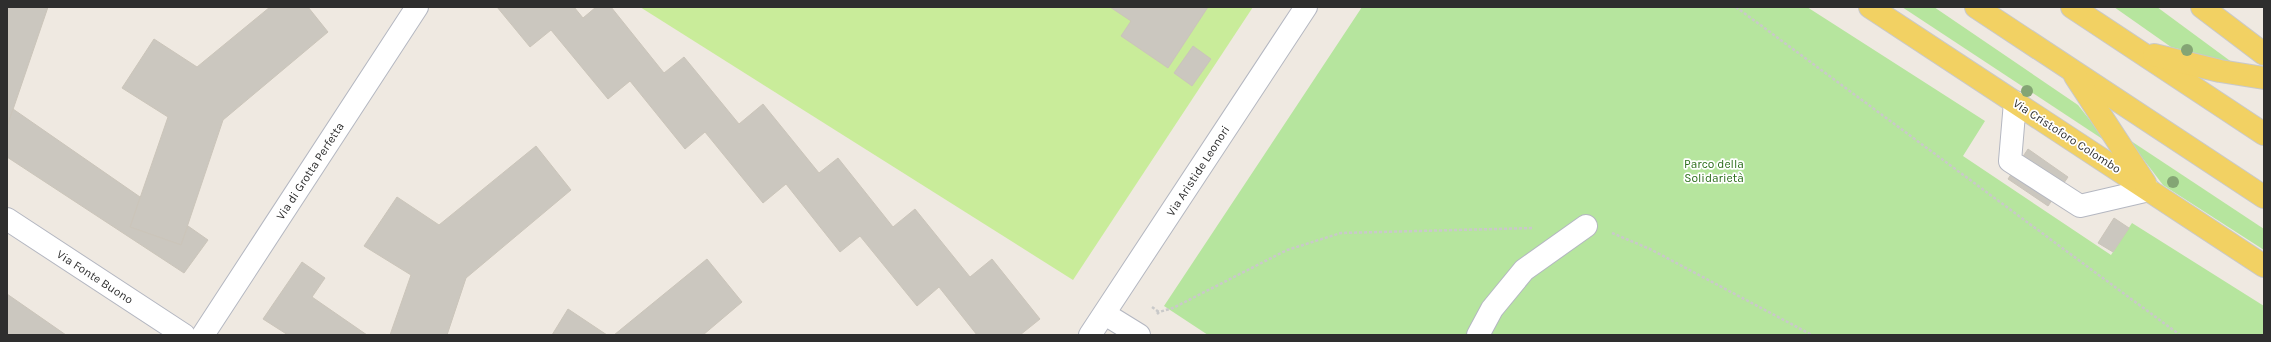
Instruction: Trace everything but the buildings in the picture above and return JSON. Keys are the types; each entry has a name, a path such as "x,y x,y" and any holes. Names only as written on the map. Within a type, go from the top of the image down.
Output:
{"main road":[{"name":"Via Cristoforo Colombo","path":"1870,7 2264,266"},
{"path":"1976,7 2264,197"},
{"path":"2072,7 2264,134"},
{"path":"2202,7 2264,54"},
{"path":"2140,52 2220,72 2264,78"},
{"path":"2068,67 2149,190"}],"street":[{"name":"Via di Grotta Perfetta","path":"203,335 417,7"},
{"name":"Via Aristide Leonori","path":"1090,335 1306,7"},
{"path":"2015,102 2010,161 2080,206 2149,190"},
{"name":"Via Fonte Buono","path":"7,219 184,335"},
{"path":"1478,335 1492,309 1524,270 1586,226"},
{"path":"1105,314 1139,335"}],"path":[{"path":"1736,7 2180,335"},
{"path":"1586,226 1615,234 1650,250 1812,335"},
{"path":"1157,315 1159,312 1173,308 1287,250 1341,233 1539,228"},
{"path":"1152,307 1159,312"}],"green space":[{"path":"640,7 1253,7 1073,280"},
{"name":"Parco della Solidarietà","path":"1362,7 1807,7 1985,121 1963,156 2111,255 2132,223 2264,306 2264,335 1208,335 1164,306"},
{"path":"1902,7 1934,7 2078,105 2107,142"},
{"path":"2114,7 2157,7 2233,63 2171,47"},
{"path":"2128,139 2264,229 2264,250 2163,185"}]}
